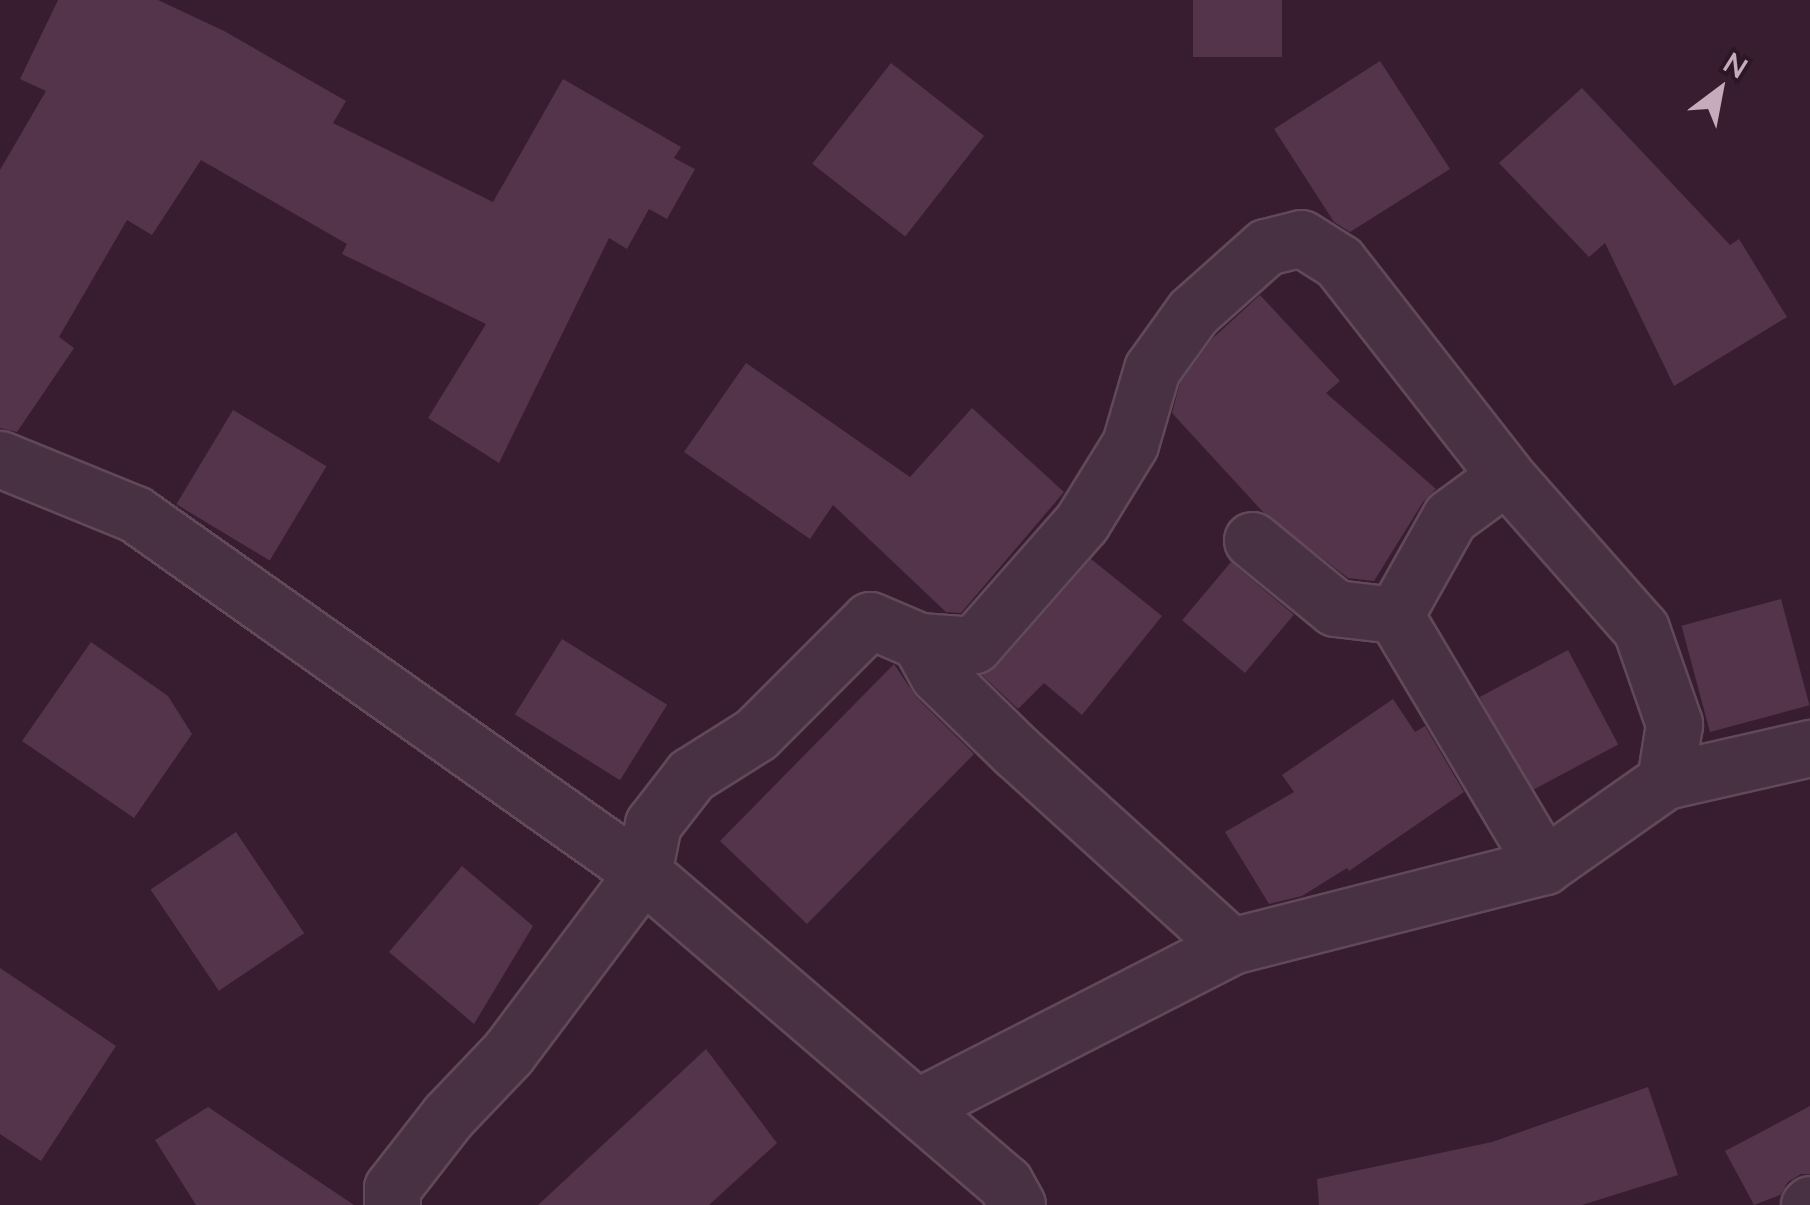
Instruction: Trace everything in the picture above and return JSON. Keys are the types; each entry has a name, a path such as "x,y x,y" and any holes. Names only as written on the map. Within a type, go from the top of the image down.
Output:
{"street":[{"path":"392,1205 392,1188 448,1116 508,1053 643,873 653,824 691,774 756,734 870,620 919,641 974,646 1082,522 1130,444 1152,368 1193,312 1266,247 1301,238 1339,262 1506,476 1641,629 1674,724 1665,781"},
{"path":"0,459 135,514 643,873 1004,1183 1017,1205"},
{"path":"1394,615 1450,517 1506,476"},
{"path":"1252,540 1334,608 1394,615"},
{"path":"1394,615 1544,866"},
{"path":"919,641 938,675 1131,860 1231,946"},
{"path":"917,1107 1231,946 1544,866 1665,781 1810,748"}],"building":[{"path":"58,0 158,0 224,31 346,101 333,123 493,202 563,79 681,147 674,158 695,169 667,219 649,209 627,249 609,238 499,463 428,418 486,324 342,254 347,244 201,160 152,235 127,220 59,337 74,348 17,432 0,428 0,170 46,91 20,79"},
{"path":"1193,0 1282,0 1282,57 1193,57"},
{"path":"1380,61 1450,169 1350,232 1334,222 1274,129"},
{"path":"891,63 984,136 905,237 812,164"},
{"path":"1582,88 1730,245 1739,239 1787,317 1674,386 1605,243 1589,257 1499,163"},
{"path":"1260,295 1340,381 1326,393 1436,489 1423,502 1374,581 1348,578 1263,512 1172,413 1180,383 1212,339"},
{"path":"746,363 910,477 972,408 1064,492 961,613 946,612 833,505 810,539 684,452"},
{"path":"233,410 326,466 270,560 176,504"},
{"path":"1091,559 1162,616 1082,715 1044,683 1018,709 982,675 997,666"},
{"path":"1231,562 1294,615 1245,673 1182,620"},
{"path":"1781,599 1809,705 1710,732 1682,626"},
{"path":"562,639 667,705 620,780 515,714"},
{"path":"91,642 168,696 192,734 134,818 22,741"},
{"path":"1568,650 1618,744 1530,791 1480,697"},
{"path":"894,664 916,697 974,754 807,924 720,841"},
{"path":"1393,699 1415,732 1425,726 1464,792 1349,871 1347,868 1302,896 1269,904 1225,832 1294,792 1282,775"},
{"path":"236,832 304,933 219,991 151,890"},
{"path":"462,866 533,926 474,1024 389,952"},
{"path":"0,968 116,1046 41,1161 0,1134"},
{"path":"706,1049 777,1143 709,1205 538,1205"},
{"path":"1648,1087 1678,1175 1582,1205 1319,1205 1317,1179 1492,1142"},
{"path":"1810,1106 1810,1174 1801,1174 1788,1182 1780,1195 1754,1205 1725,1151"},
{"path":"208,1107 354,1205 196,1205 155,1140"}]}
